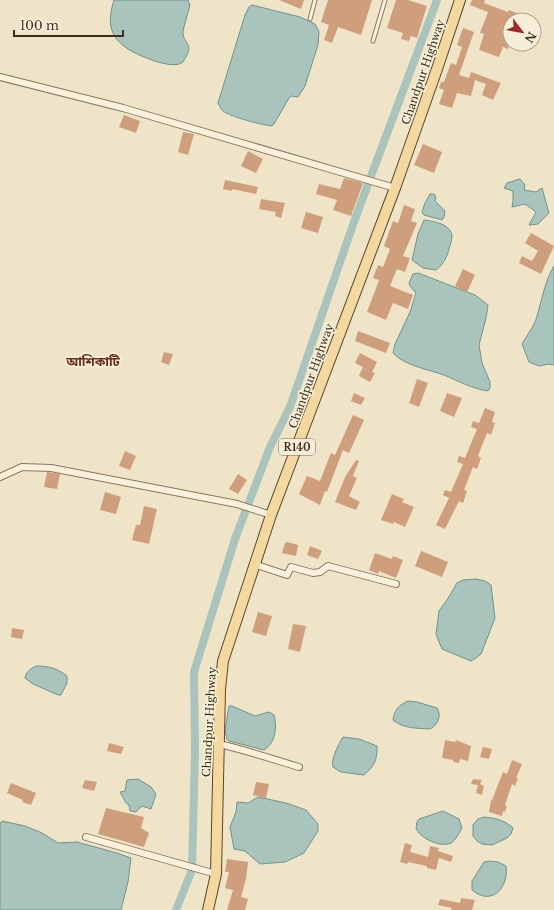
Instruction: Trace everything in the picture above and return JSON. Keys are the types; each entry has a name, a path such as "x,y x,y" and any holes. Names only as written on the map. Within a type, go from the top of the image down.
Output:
{"main road":[{"name":"Chandpur Highway","path":"208,910 212,873 220,689 224,662 254,564 271,515 395,188 460,0"}],"street":[{"path":"0,77 122,108 395,188"},
{"path":"0,477 22,467 51,468 237,504 271,515"},
{"path":"254,564 287,575 291,567 313,573 320,572 328,566 396,584"},
{"path":"218,744 242,749 260,756 299,766"},
{"path":"86,837 212,873"}],"lane":[{"path":"310,19 315,0"},
{"path":"373,41 385,0"}],"water":[{"path":"114,0 188,0 190,5 183,35 189,49 183,62 171,65 155,61 133,52 121,44 114,36 111,29 110,21"},
{"path":"252,5 300,17 315,24 319,32 318,45 305,86 298,97 291,96 289,98 272,126 233,116 223,111 218,103 245,15 249,7"},
{"path":"520,179 525,185 524,190 536,192 542,188 549,213 538,224 529,225 536,212 525,204 512,207 513,191 504,188 507,183"},
{"path":"430,194 434,194 436,197 435,201 445,211 442,220 424,215 422,212"},
{"path":"424,220 437,222 445,226 451,232 452,236 446,258 441,266 436,270 423,268 412,260 418,234"},
{"path":"554,266 554,365 549,364 539,366 529,362 522,344 536,319 546,284"},
{"path":"418,273 475,295 488,305 479,345 482,363 490,382 490,388 488,391 471,387 444,375 417,367 403,361 393,353 395,344 410,312 416,293 409,283 413,274"},
{"path":"476,579 485,581 491,585 495,618 481,654 471,661 442,649 436,634 439,611 457,583 463,580"},
{"path":"36,666 52,668 67,676 67,683 61,695 33,684 25,678 26,674"},
{"path":"408,701 437,708 439,717 437,723 430,729 415,728 406,727 393,720 394,713 402,704"},
{"path":"229,706 255,716 269,712 274,715 275,734 268,747 264,750 229,741 227,739 225,730"},
{"path":"343,737 359,739 377,746 375,762 364,775 341,772 333,767 332,764 334,756"},
{"path":"138,779 151,787 156,794 151,809 142,806 136,812 130,811 129,805 126,803 120,792 125,791 127,780"},
{"path":"258,797 286,803 306,810 318,824 318,831 304,853 285,862 260,864 245,851 234,849 230,827 236,812 237,802 248,803"},
{"path":"443,811 459,819 462,828 454,840 447,844 431,841 421,835 416,828 419,819"},
{"path":"484,817 503,821 513,828 511,834 507,838 492,845 482,844 477,841 473,836 473,825 478,819"},
{"path":"2,821 25,826 42,833 58,843 77,842 131,858 128,882 121,910 0,910 0,824"},
{"path":"484,862 498,862 506,866 505,881 498,892 486,896 479,895 472,890 472,881"}],"building":[{"path":"279,0 304,0 301,9"},
{"path":"328,0 372,0 361,35 338,27 332,43 324,40 329,25 321,22"},
{"path":"396,0 408,0 427,6 417,38 411,36 409,41 401,39 403,33 387,28"},
{"path":"472,0 485,0 484,3 508,12 502,12 502,50 499,57 479,50 484,34 480,33 488,12 470,5"},
{"path":"463,28 474,32 459,75 469,78 471,72 501,83 493,100 482,95 486,84 475,80 471,96 457,93 452,108 439,104 444,90 439,88 441,82 444,82 451,63 456,65 462,47 457,45"},
{"path":"124,115 140,121 136,133 119,127"},
{"path":"183,132 194,134 188,155 178,152"},
{"path":"423,144 442,152 434,173 414,165"},
{"path":"248,151 263,159 256,173 241,166"},
{"path":"344,178 363,183 351,216 333,210 337,200 316,194 319,184 340,189"},
{"path":"225,180 258,187 256,194 232,189 232,191 223,189"},
{"path":"261,199 285,203 281,218 275,216 276,212 259,209"},
{"path":"404,205 415,209 411,221 417,223 403,256 410,258 405,272 397,269 390,286 413,295 408,309 393,303 386,320 367,312 379,280 373,278 378,265 383,267 390,249 384,246 393,221 398,223"},
{"path":"306,212 323,217 318,233 301,228"},
{"path":"531,233 554,246 541,274 519,263 522,256 532,261 538,251 525,243"},
{"path":"463,269 475,275 467,292 455,286"},
{"path":"358,331 390,343 386,353 355,341"},
{"path":"164,352 173,354 169,365 161,362"},
{"path":"360,353 377,362 372,372 375,373 370,382 359,376 363,367 355,363"},
{"path":"417,379 428,383 419,407 409,403"},
{"path":"354,393 365,398 361,405 351,401"},
{"path":"447,393 462,398 454,417 440,411"},
{"path":"485,408 495,412 492,422 495,423 491,435 487,433 478,456 481,458 477,469 473,467 464,490 467,491 463,503 459,501 445,529 436,525 449,498 443,495 445,490 451,492 463,464 457,462 459,456 465,458 477,429 471,427 473,421 479,423"},
{"path":"353,415 364,420 349,453 343,450 327,492 325,491 320,505 299,494 307,476 320,481 331,453 335,455"},
{"path":"125,451 136,456 130,470 119,466"},
{"path":"356,460 359,461 353,476 357,478 349,496 360,502 356,510 335,502 345,477"},
{"path":"47,472 60,474 57,489 44,487"},
{"path":"238,474 247,480 238,494 229,489"},
{"path":"105,492 121,497 116,514 100,510"},
{"path":"392,494 404,499 402,502 414,507 405,527 394,522 393,524 381,520"},
{"path":"144,506 157,509 149,544 132,540 136,525 140,525"},
{"path":"287,542 298,545 296,556 282,553 285,543"},
{"path":"310,546 322,551 318,559 307,555"},
{"path":"421,551 448,562 442,577 415,566"},
{"path":"375,553 392,559 393,556 403,560 396,578 379,571 378,574 369,570"},
{"path":"258,612 272,616 266,636 252,632"},
{"path":"293,624 306,626 300,652 288,649"},
{"path":"12,628 24,630 22,639 11,637"},
{"path":"445,740 455,742 456,740 471,746 468,761 460,759 459,763 442,758"},
{"path":"109,743 124,747 121,754 107,751"},
{"path":"483,747 492,749 489,759 480,757"},
{"path":"512,760 522,764 516,778 518,778 515,786 512,784 505,805 507,806 505,812 503,811 502,816 489,812 491,800 503,772 507,774"},
{"path":"473,779 482,780 480,784 484,786 482,795 476,793 478,785 471,784"},
{"path":"85,780 97,782 94,791 82,788"},
{"path":"256,782 269,784 266,798 253,795"},
{"path":"11,783 36,793 31,805 22,802 23,800 7,793"},
{"path":"106,808 144,817 141,828 149,833 144,847 98,834"},
{"path":"405,843 412,845 410,852 428,857 430,846 439,848 438,851 453,856 451,862 439,858 436,870 427,868 427,866 400,862"},
{"path":"227,859 248,862 246,879 241,897 248,899 245,910 227,910 233,890 225,888 229,872 225,872"},
{"path":"461,898 475,900 472,910 451,910 452,908 438,905 440,899 460,903"}],"waterway":[{"path":"176,910 192,870 195,751 194,672 235,539 270,447 290,407 355,219 437,0"}],"district":[{"name":"আশিকাটি","path":"93,361"}]}
